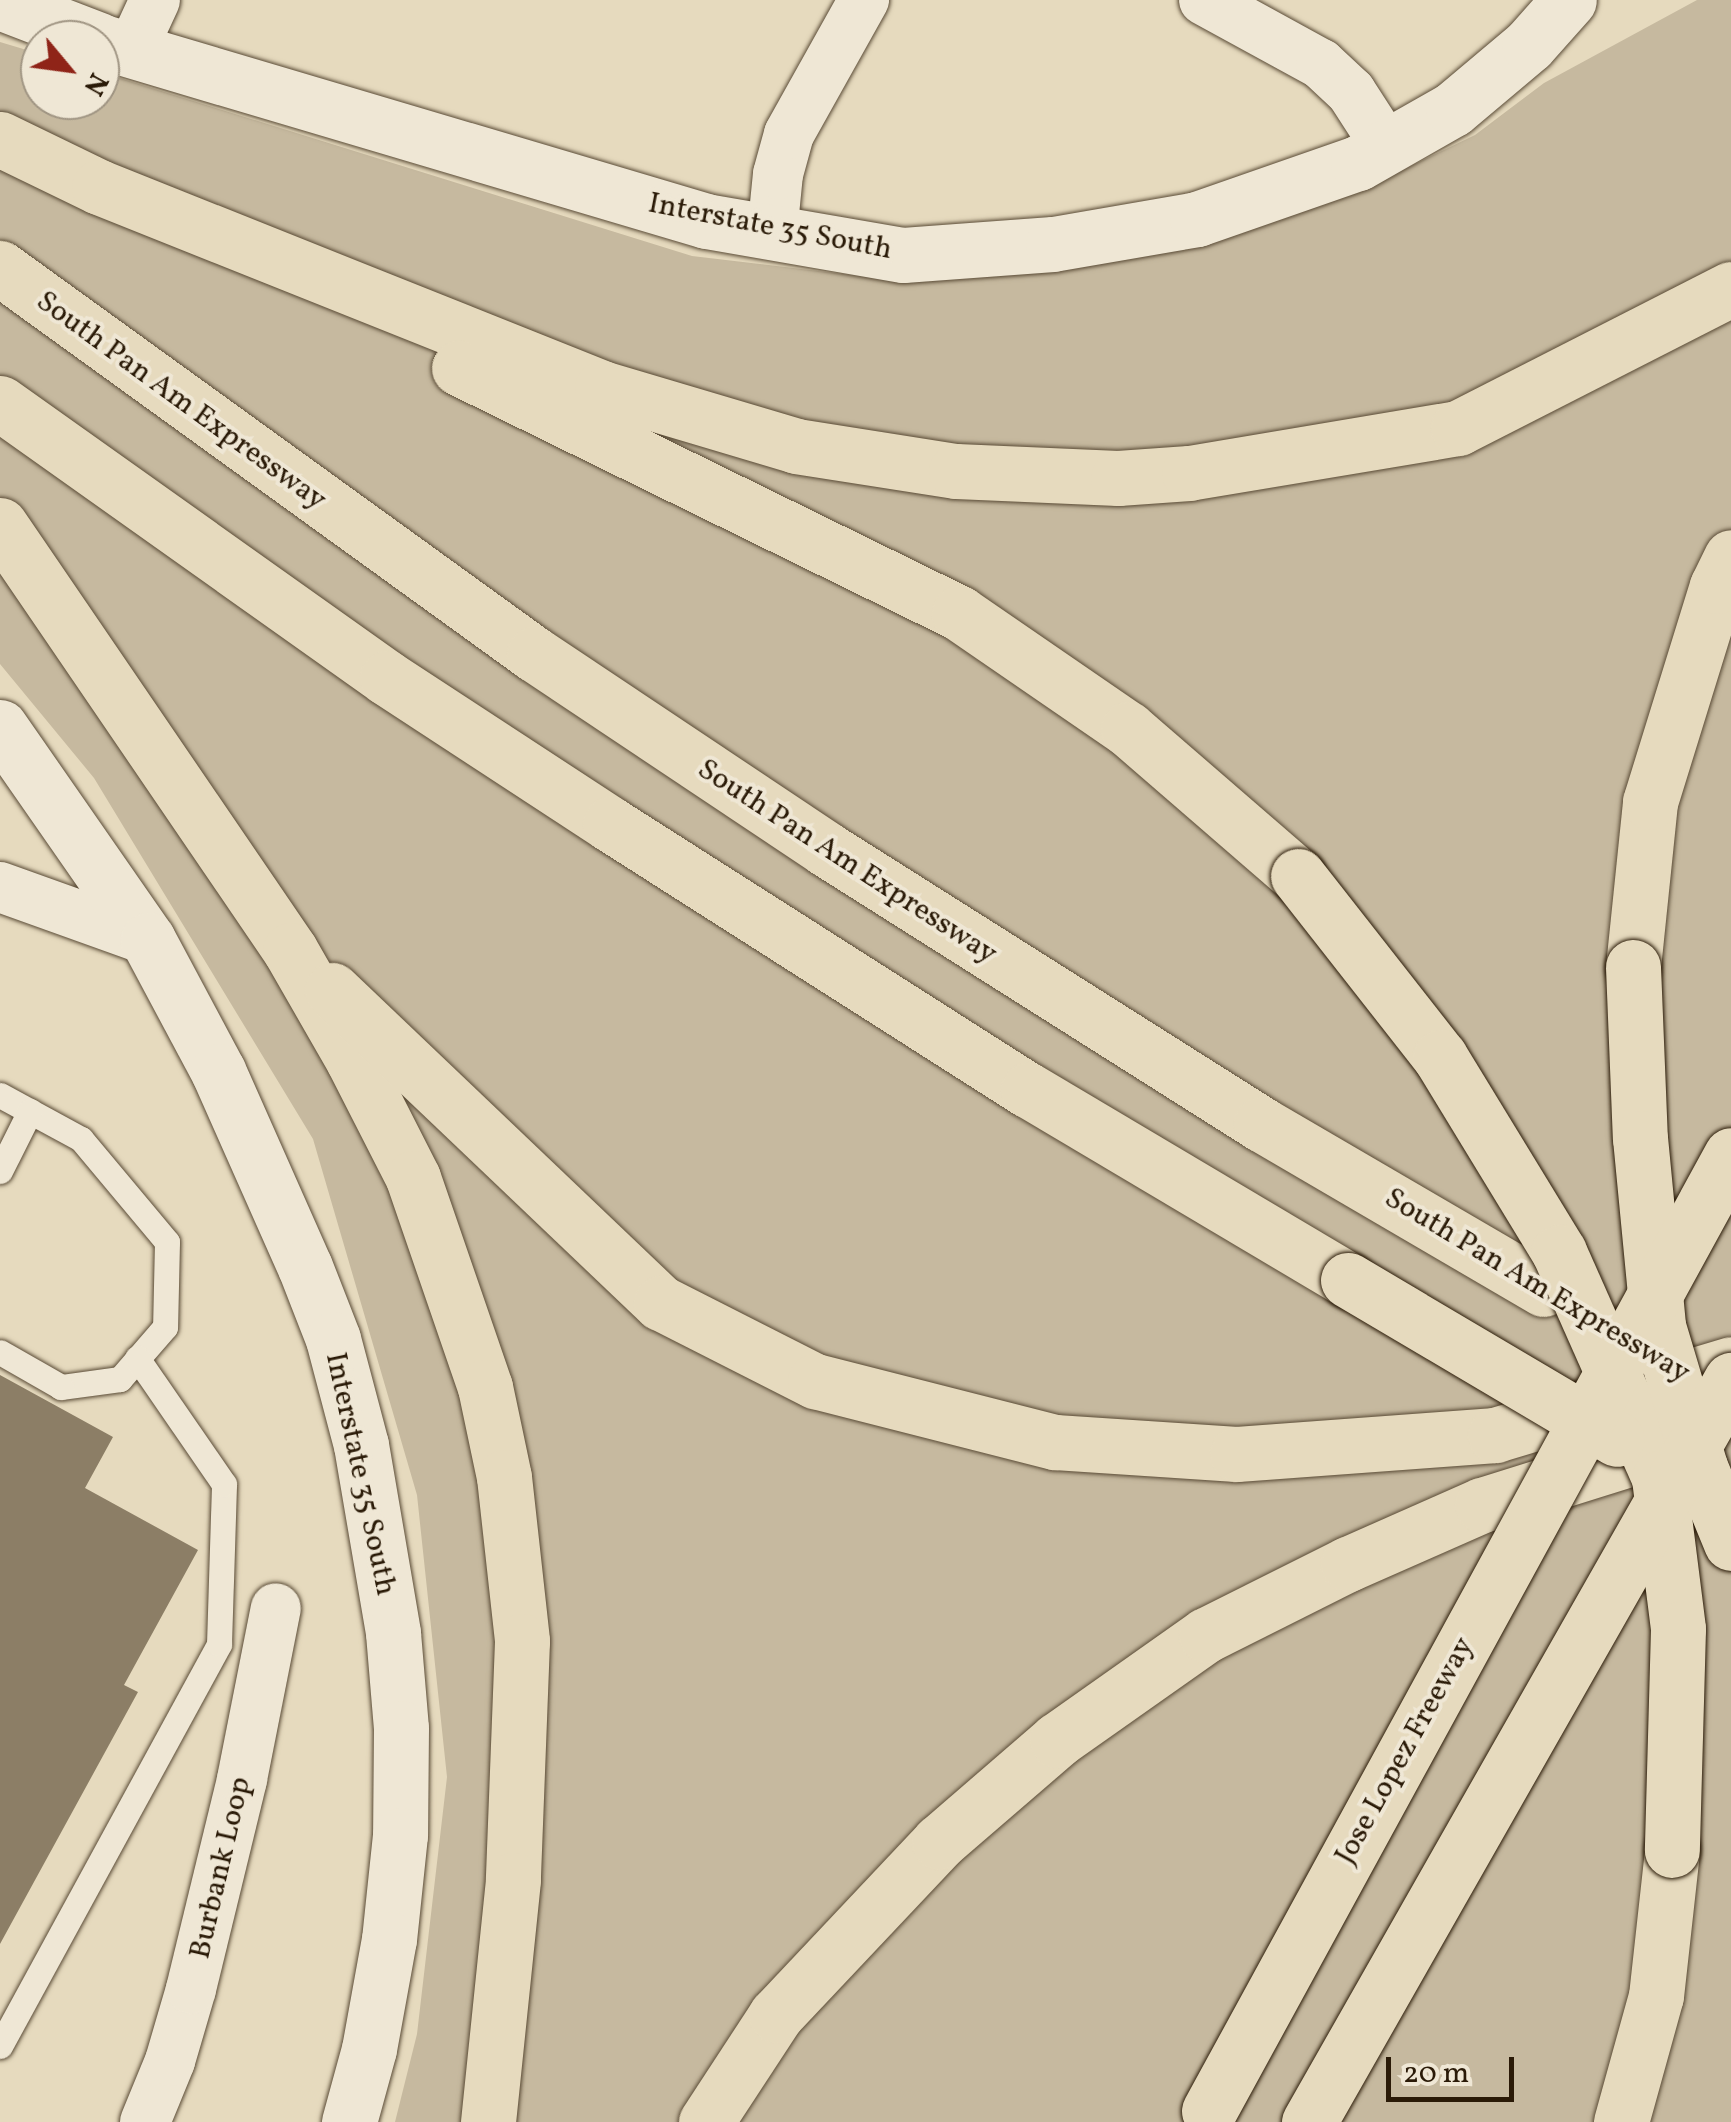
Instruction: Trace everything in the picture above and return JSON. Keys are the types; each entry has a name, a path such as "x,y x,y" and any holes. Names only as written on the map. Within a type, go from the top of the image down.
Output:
{"highway":[{"path":"0,139 959,613 1128,729 1298,876 1440,1057 1559,1252 1660,1478 1678,1629 1672,1850 1656,1996 1621,2122"},
{"path":"99,187 508,354 703,420 796,446 956,471 1021,476 1118,478 1189,472 1458,428 1731,289"},
{"name":"South Pan Am Expressway","path":"0,268 502,632 826,849 1261,1124 1543,1289 1721,1419"},
{"path":"0,402 387,678 1028,1090 1731,1503"},
{"path":"0,525 290,950 413,1178 480,1374 504,1477 522,1641 513,1880 488,2122"},
{"path":"1731,557 1717,586 1650,802 1633,967 1640,1138 1658,1326 1700,1467 1731,1543"},
{"path":"290,950 662,1303 814,1381 1055,1442 1237,1454 1496,1435 1731,1364"},
{"name":"Jose Lopez Freeway","path":"1206,2116 1731,1155"},
{"path":"1309,2122 1721,1419 1731,1380"},
{"path":"706,2122 776,2015 938,1842 1056,1740 1206,1635 1348,1564 1482,1505 1721,1419"}],"main road":[{"name":"Interstate 35 South","path":"120,47 706,221 903,255 1053,244 1197,219 1358,163 1454,109 1502,70 1569,0"},
{"name":"Interstate 35 South","path":"0,2 47,20"},
{"name":"Interstate 35 South","path":"0,728 148,940 218,1071 271,1183 333,1339 364,1462 393,1634 400,1728 400,1835 376,2012 349,2122"}],"street":[{"path":"120,34 155,0"},
{"path":"772,234 778,174 789,134 864,0"},
{"path":"1204,0 1321,64 1352,92 1386,146"},
{"path":"0,888 148,940"},
{"name":"Burbank Loop","path":"145,2122 170,2061 191,1989 242,1779 276,1608"}],"lane":[{"path":"0,1095 80,1138 167,1242 164,1326 120,1378 61,1388 0,1352"},
{"path":"0,1170 30,1111"},
{"path":"0,2046 220,1644 224,1484 137,1358"}],"shaded area":[{"path":"1697,0 1731,0 1731,2122 395,2122 417,2034 447,1777 417,1495 313,1139 94,778 0,664 0,42 20,48 20,120 120,120 120,78 692,256 901,281 1359,191 1475,135 1544,83"}],"building":[{"path":"0,1375 113,1437 85,1488 198,1550 124,1685 138,1692 0,1944"}]}
